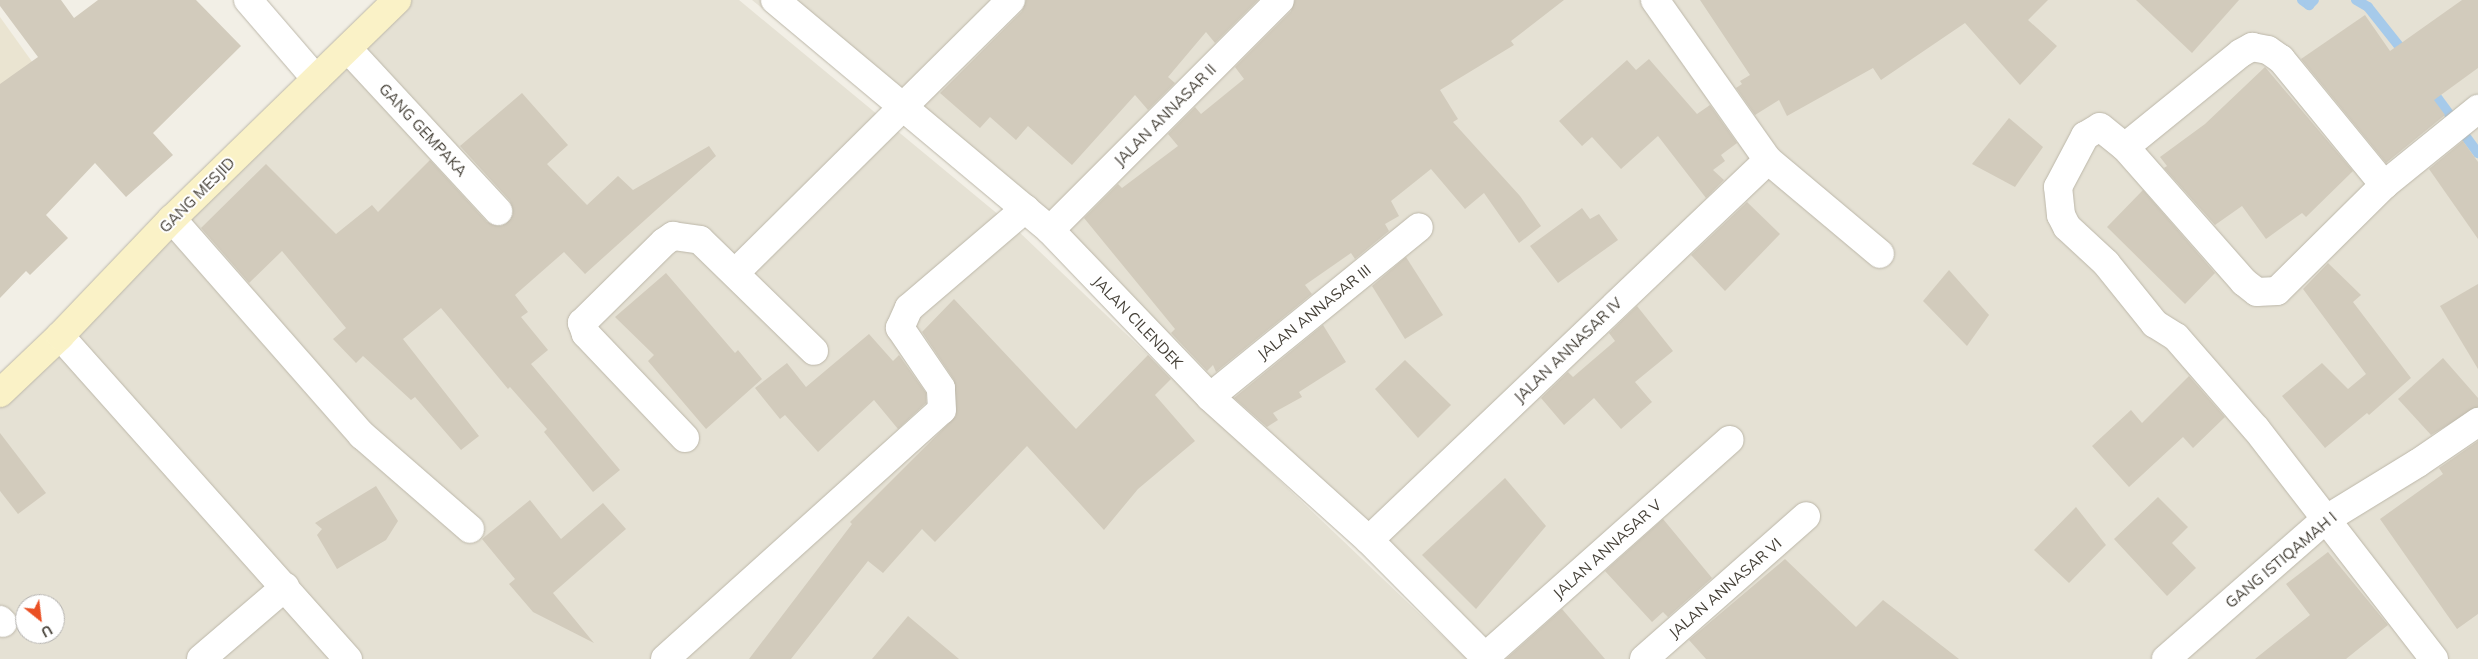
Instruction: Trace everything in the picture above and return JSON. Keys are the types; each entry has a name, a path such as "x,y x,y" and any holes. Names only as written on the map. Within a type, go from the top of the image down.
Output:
{"street":[{"path":"248,0 316,79"},
{"name":"GANG MESJID","path":"0,393 60,336 172,218 397,0"},
{"name":"JALAN CILENDEK","path":"775,0 1050,230 1210,397 1369,540 1486,658"},
{"path":"735,273 1011,0"},
{"name":"JALAN ANNASAR II","path":"1050,230 1280,0"},
{"path":"1655,0 1768,160 1880,254"},
{"path":"2125,147 2241,53 2252,47 2268,50 2281,59 2384,185"},
{"name":"GANG GEMPAKA","path":"348,49 498,211"},
{"path":"2434,659 2256,429 2176,337 2154,324 2106,263 2068,227 2062,215 2058,186 2086,136 2100,127 2125,147 2244,282 2257,292 2277,291 2384,185 2465,119"},
{"name":"JALAN ANNASAR IV","path":"1369,540 1768,160"},
{"path":"665,659 942,410 941,388 904,337 900,328 909,308 1025,209"},
{"path":"172,218 362,436 470,529"},
{"name":"JALAN ANNASAR III","path":"1210,397 1419,227"},
{"path":"685,438 586,334 582,323 673,236 700,240 814,350"},
{"path":"60,336 286,587 348,659"},
{"name":"GANG ISTIQAMAH I","path":"2166,659 2325,520 2418,463 2478,422"},
{"name":"JALAN ANNASAR V","path":"1486,658 1729,440"},
{"name":"JALAN ANNASAR VI","path":"1644,659 1806,516"},
{"path":"202,659 286,587"}],"shaded area":[{"path":"391,0 739,0 1017,230 1467,659 0,659 0,408"},
{"path":"752,0 2478,0 2478,659 1500,659 1291,461 1049,219 846,77"},
{"path":"0,17 63,105 0,149"}],"building":[{"path":"0,0 61,0 74,18 98,0 196,0 241,46 153,133 173,155 126,197 95,163 46,215 68,238 30,275 26,271 0,298 0,84 38,57 0,6"},
{"path":"1026,0 1258,0 1215,43 1206,32 1168,77 1175,83 1148,110 1135,95 1072,165 1028,126 1016,140 990,117 980,128 940,93 1022,11"},
{"path":"1295,0 1564,0 1511,41 1514,45 1440,90 1458,119 1453,122 1520,196 1541,226 1519,243 1484,193 1465,209 1431,169 1391,201 1399,216 1385,224 1389,231 1355,259 1351,253 1305,285 1312,294 1216,372 1213,365 1207,371 1171,333 1175,329 1084,218 1118,184 1122,188 1178,146 1168,134 1195,107 1201,114 1244,79 1235,67 1291,11"},
{"path":"1700,0 2048,0 2028,20 2057,46 2020,85 1965,23 1881,80 1873,68 1787,116 1779,100 1755,115 1736,88 1742,84 1740,81 1750,75"},
{"path":"2136,0 2239,0 2192,53"},
{"path":"2462,0 2478,0 2478,68 2434,100 2445,115 2386,163 2301,59 2365,15 2390,51"},
{"path":"1649,59 1697,114 1710,105 1737,143 1721,155 1725,161 1713,170 1724,180 1706,198 1658,136 1621,169 1592,137 1582,146 1559,121 1627,60 1636,70"},
{"path":"2265,67 2353,171 2306,217 2302,213 2266,239 2242,206 2215,225 2164,168 2167,166 2160,157 2205,124"},
{"path":"522,93 568,145 547,164 587,205 618,176 633,190 709,146 716,156 585,274 564,252 515,295 528,312 521,317 548,350 531,364 620,470 593,492 544,432 547,429 510,387 508,389 441,308 403,339 479,436 461,450 415,397 411,400 363,356 356,363 333,339 346,328 282,251 249,283 201,228 266,164 336,234 372,205 378,212 430,160 487,222 502,226 513,215 510,201 460,146"},
{"path":"2009,118 2043,147 2015,187 1972,164"},
{"path":"2463,141 2478,162 2478,239 2429,169"},
{"path":"2143,190 2215,273 2185,304 2107,227"},
{"path":"1747,202 1780,234 1725,291 1691,255"},
{"path":"1582,208 1590,219 1599,214 1618,240 1558,283 1530,246"},
{"path":"1406,257 1443,315 1405,339 1372,286"},
{"path":"2328,263 2361,295 2353,302 2411,378 2369,415 2367,413 2325,448 2282,396 2322,363 2348,389 2366,374 2303,289"},
{"path":"1949,270 1989,315 1967,346 1923,301"},
{"path":"666,273 735,353 738,350 762,379 706,429 648,361 654,355 615,317"},
{"path":"2478,284 2478,369 2440,306"},
{"path":"954,299 1076,429 1148,355 1171,379 1155,395 1195,441 1138,489 1104,530 1027,446 935,542 922,529 883,573 868,561 791,659 749,659 852,524 850,522 956,416 954,380 922,332"},
{"path":"1637,306 1673,351 1635,382 1652,402 1621,429 1594,398 1564,425 1541,398 1568,372 1573,377 1615,341 1609,333"},
{"path":"1323,325 1346,362 1299,392 1302,397 1273,413 1278,420 1267,427 1234,398"},
{"path":"869,334 893,361 899,355 926,393 926,403 898,429 874,400 818,452 785,415 780,419 755,388 787,363 806,387"},
{"path":"2443,358 2478,398 2478,407 2431,435 2398,399"},
{"path":"1405,360 1451,405 1418,438 1375,389"},
{"path":"2189,376 2225,417 2193,448 2183,437 2129,487 2092,446 2131,410 2142,423"},
{"path":"0,433 46,493 18,514 0,491"},
{"path":"2478,441 2478,614 2457,629 2380,519 2443,474 2439,468"},
{"path":"1505,478 1546,526 1476,609 1422,555"},
{"path":"376,486 398,521 386,540 337,569 317,535 322,529 315,523"},
{"path":"2158,497 2188,527 2172,543 2196,568 2167,596 2114,539"},
{"path":"530,500 561,539 603,503 626,529 553,593 594,643 533,612 509,584 515,579 482,539"},
{"path":"2076,507 2106,545 2069,583 2034,550"},
{"path":"1663,519 1712,578 1668,617 1663,612 1652,622 1605,571"},
{"path":"2328,552 2388,625 2346,659 2255,659 2310,615 2286,584"},
{"path":"1785,559 1856,627 1883,600 1959,659 1706,659 1689,640"},
{"path":"1562,609 1605,659 1506,659"},
{"path":"908,616 959,659 872,659"}],"waterway":[{"path":"2302,0 2309,5 2314,0"},
{"path":"2356,0 2368,7 2407,56"},
{"path":"2430,88 2478,153"}]}
